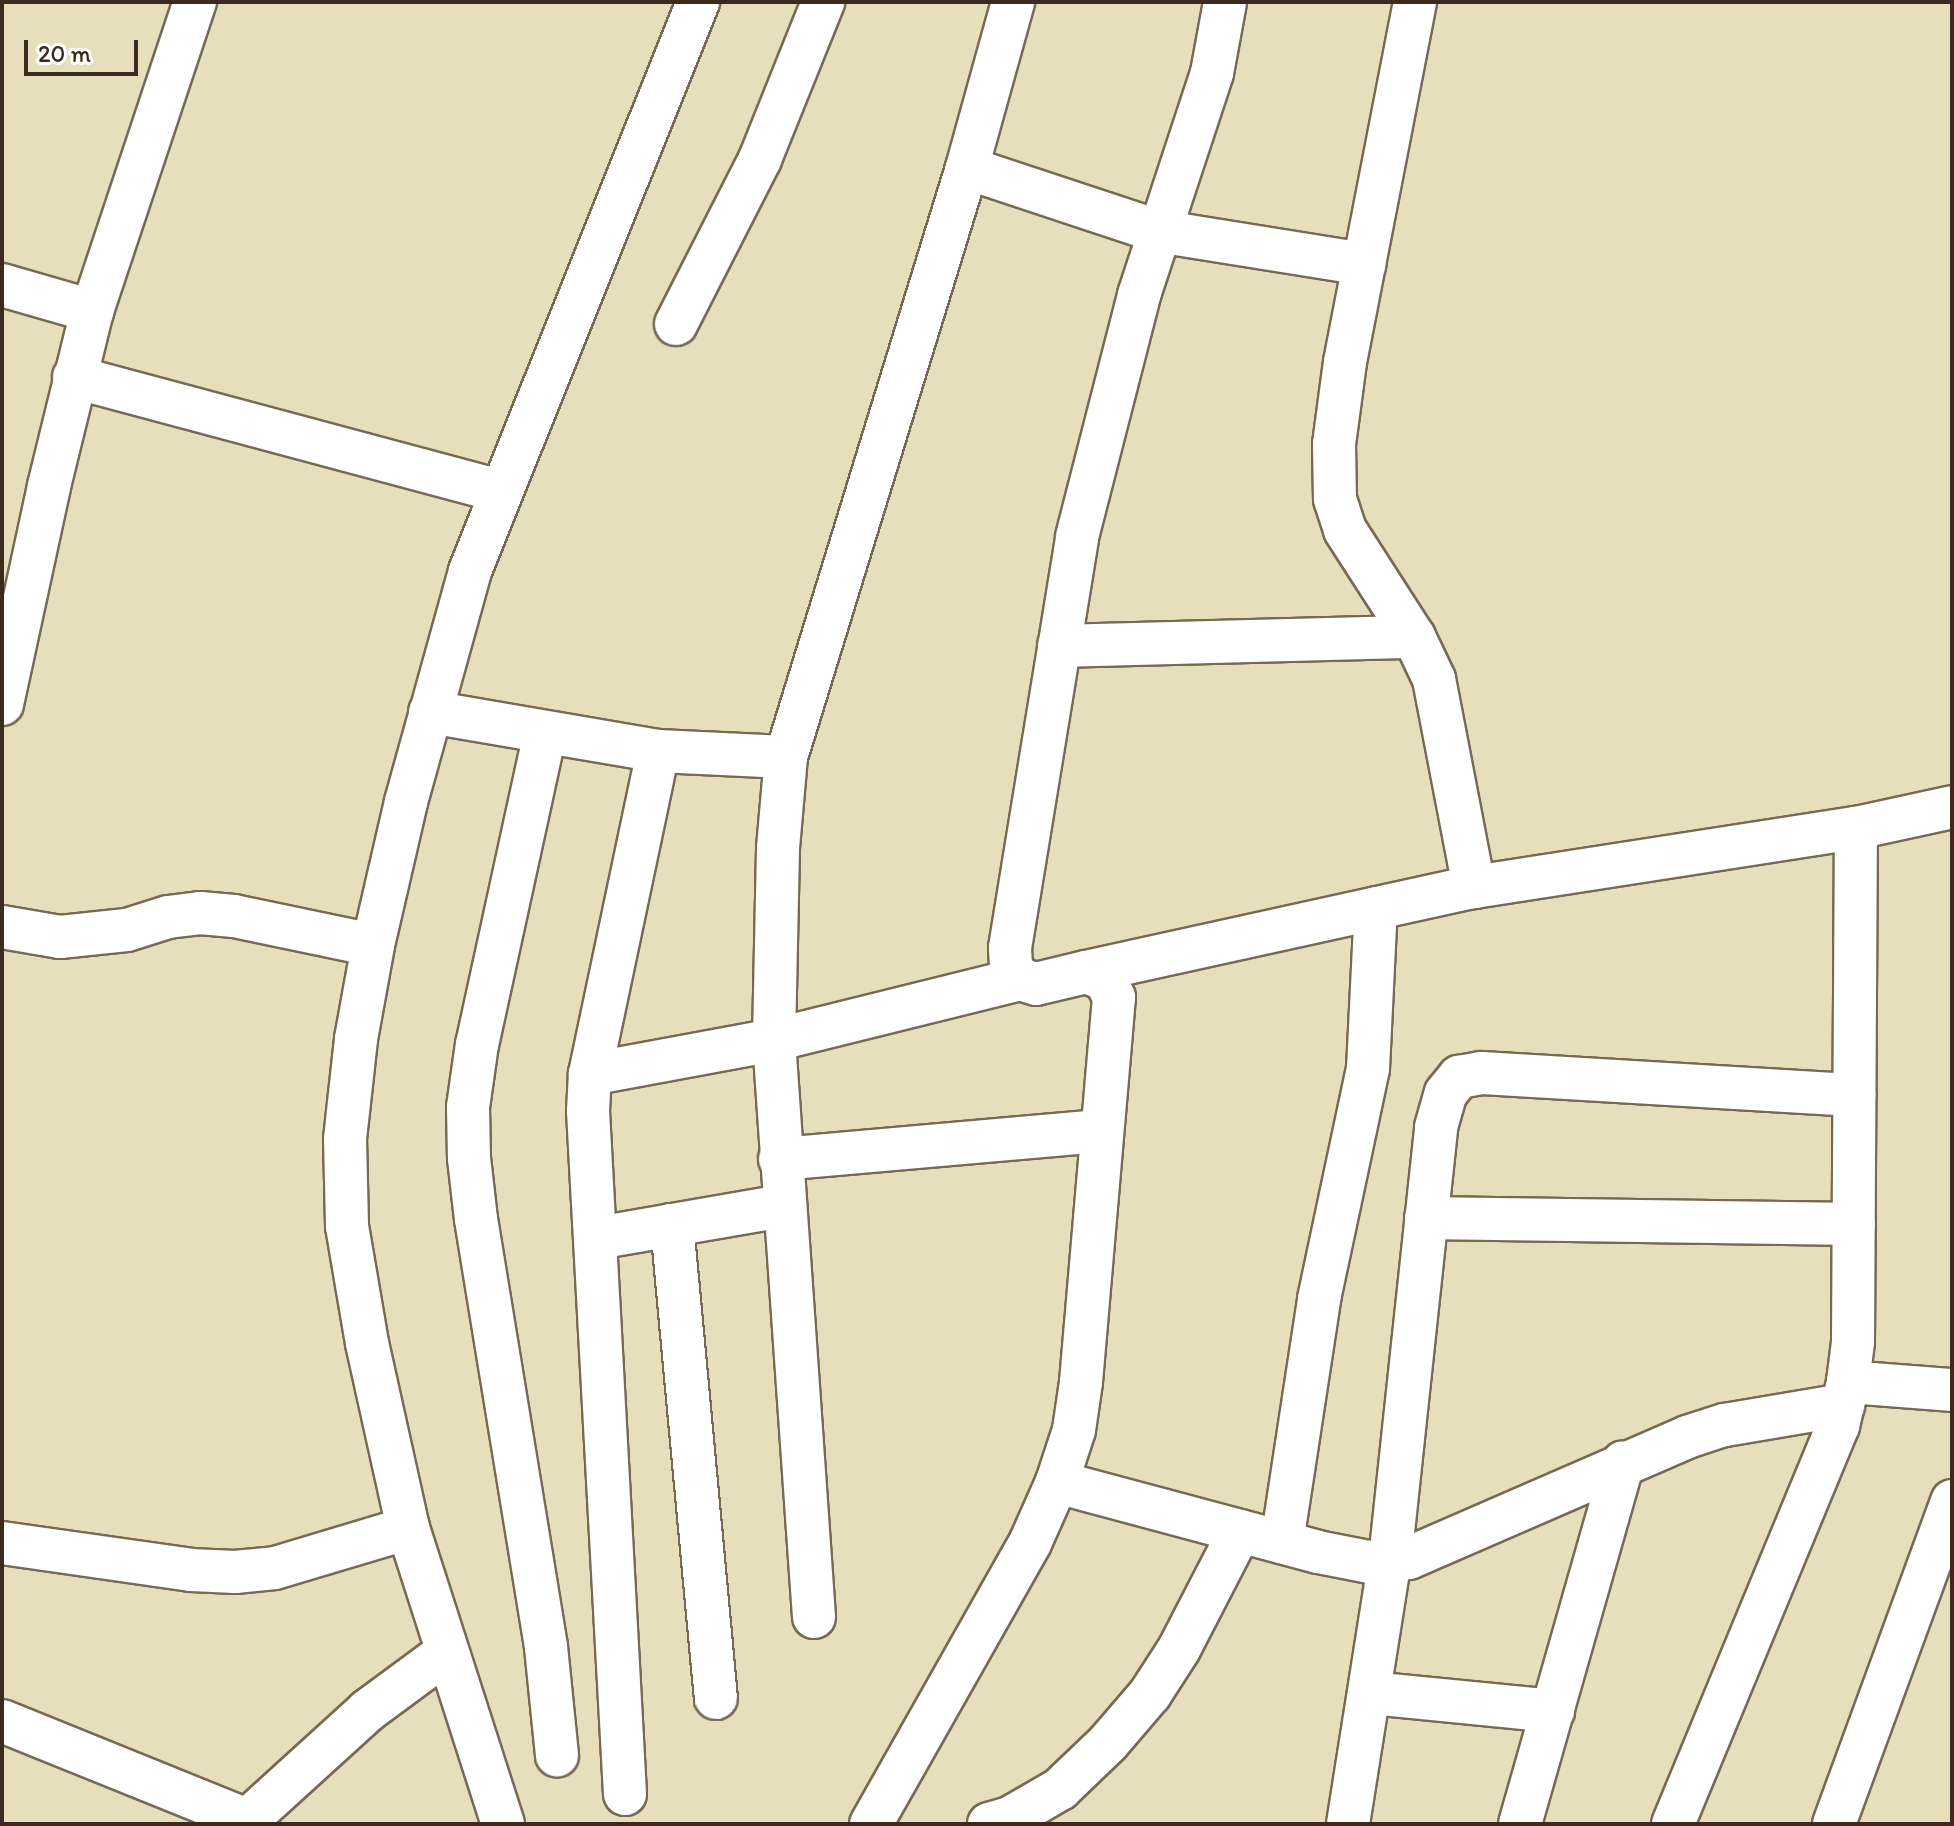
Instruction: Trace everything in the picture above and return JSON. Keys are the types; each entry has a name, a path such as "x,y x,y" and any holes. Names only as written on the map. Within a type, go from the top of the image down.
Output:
{"street":[{"path":"2,704 74,377 92,311 112,242 195,2"},
{"path":"503,1824 408,1528 367,1343 347,1226 345,1139 356,1039 373,945 430,712 470,571 698,2"},
{"path":"676,324 760,159 823,2"},
{"path":"814,1617 783,1206 774,1040 778,848 786,757 967,168 1013,2"},
{"path":"1020,979 1011,967 1010,948 1059,646 1096,452 1158,231 1212,73 1225,2"},
{"path":"1415,2 1364,264 1334,444 1335,499 1345,530 1414,637 1434,679 1474,887"},
{"path":"967,168 1158,231 1364,264"},
{"path":"2,285 92,311"},
{"path":"74,377 500,491"},
{"path":"1059,646 1414,637"},
{"path":"430,712 658,751 786,757"},
{"path":"545,733 477,1044 468,1107 469,1158 476,1219 546,1647 557,1755"},
{"path":"625,1794 597,1238 588,1124 590,1074 658,751"},
{"path":"590,1074 774,1040 1020,979 1036,984 1474,887 1856,828 1952,807"},
{"path":"1673,1824 1838,1426 1846,1394 1853,1342 1856,828"},
{"path":"1282,1542 1319,1299 1368,1069 1376,908"},
{"path":"2,927 60,937 127,930 168,917 200,913 234,916 373,945"},
{"path":"871,1824 1030,1543 1057,1482 1074,1430 1081,1382 1114,997 1105,979 1086,972"},
{"path":"1348,1824 1390,1560 1436,1127 1446,1093 1459,1077 1482,1073 1854,1095"},
{"path":"780,1159 1102,1131"},
{"path":"597,1238 783,1206"},
{"path":"1426,1218 1854,1224"},
{"path":"672,1225 716,1698"},
{"path":"1057,1482 1282,1542 1369,1562 1390,1560 1409,1558 1460,1539 1623,1462 1725,1425 1846,1394 1952,1390"},
{"path":"1520,1824 1623,1462"},
{"path":"1834,1824 1952,1501"},
{"path":"2,1543 191,1570 235,1572 275,1568 408,1528"},
{"path":"989,1824 1010,1818 1060,1789 1108,1743 1150,1694 1179,1649 1240,1531"},
{"path":"2,1721 245,1822 367,1711 447,1652"},
{"path":"1370,1693 1553,1711"}]}
